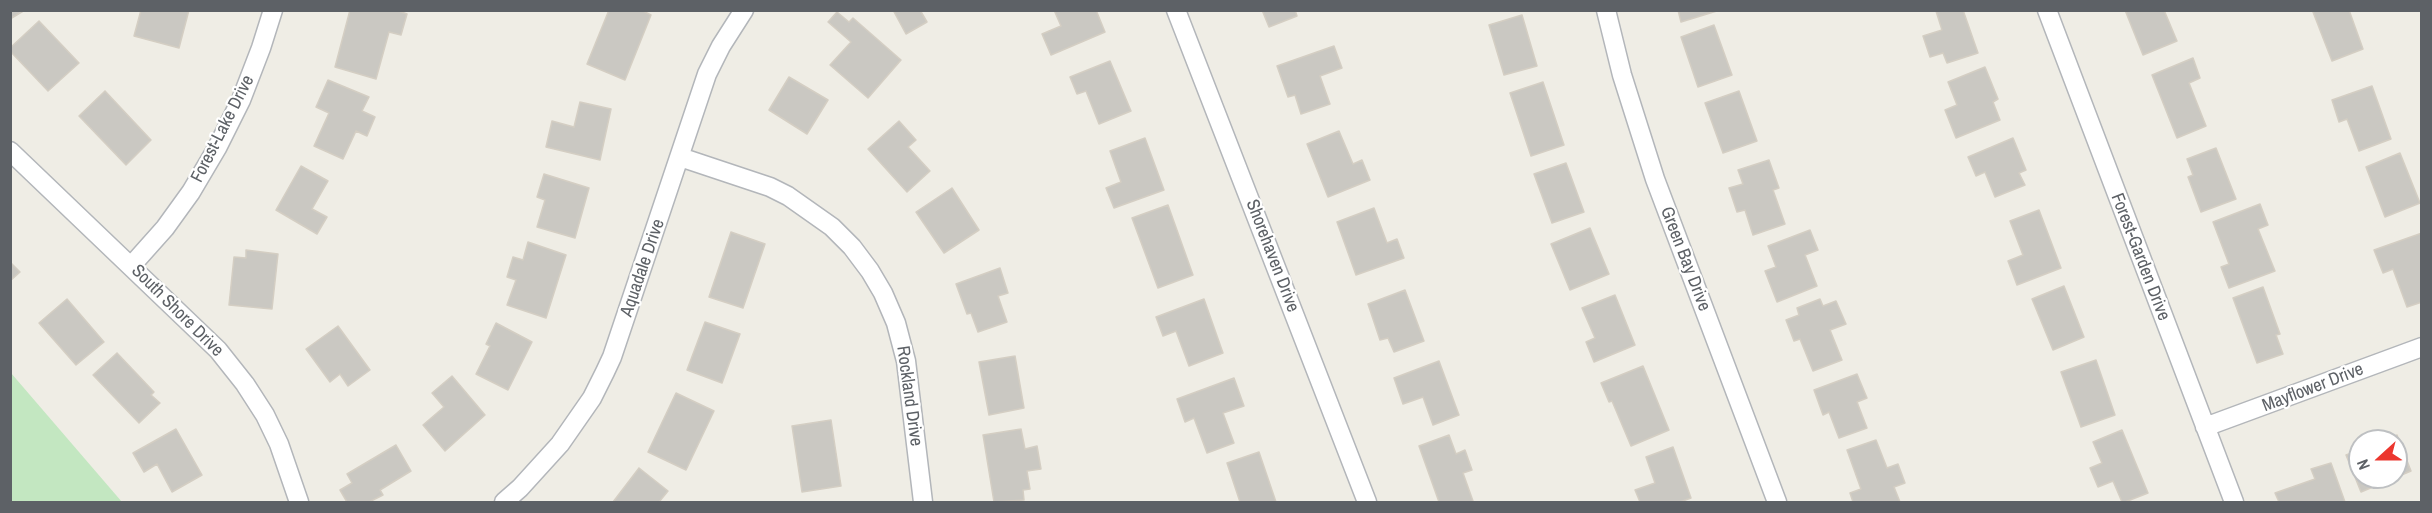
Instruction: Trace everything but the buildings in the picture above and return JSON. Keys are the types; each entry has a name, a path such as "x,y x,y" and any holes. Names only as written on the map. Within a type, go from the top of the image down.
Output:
{"street":[{"name":"Forest-Lake Drive","path":"132,265 178,210 218,148 241,100 273,10"},
{"name":"Aquadale Drive","path":"504,502 560,444 592,398 612,357 707,74 721,46 744,10"},
{"name":"Shorehaven Drive","path":"1176,10 1366,502"},
{"name":"Green Bay Drive","path":"1606,10 1655,179 1777,502"},
{"name":"Forest-Garden Drive","path":"2047,10 2234,502"},
{"name":"South Shore Drive","path":"10,151 219,350 245,384 279,444 299,502"},
{"name":"Rockland Drive","path":"680,157 770,187 788,196 832,227 852,247 870,271 896,323 906,361 923,502"},
{"name":"Mayflower Drive","path":"2205,427 2421,347"}],"green space":[{"path":"11,373 122,502 11,502"}]}
